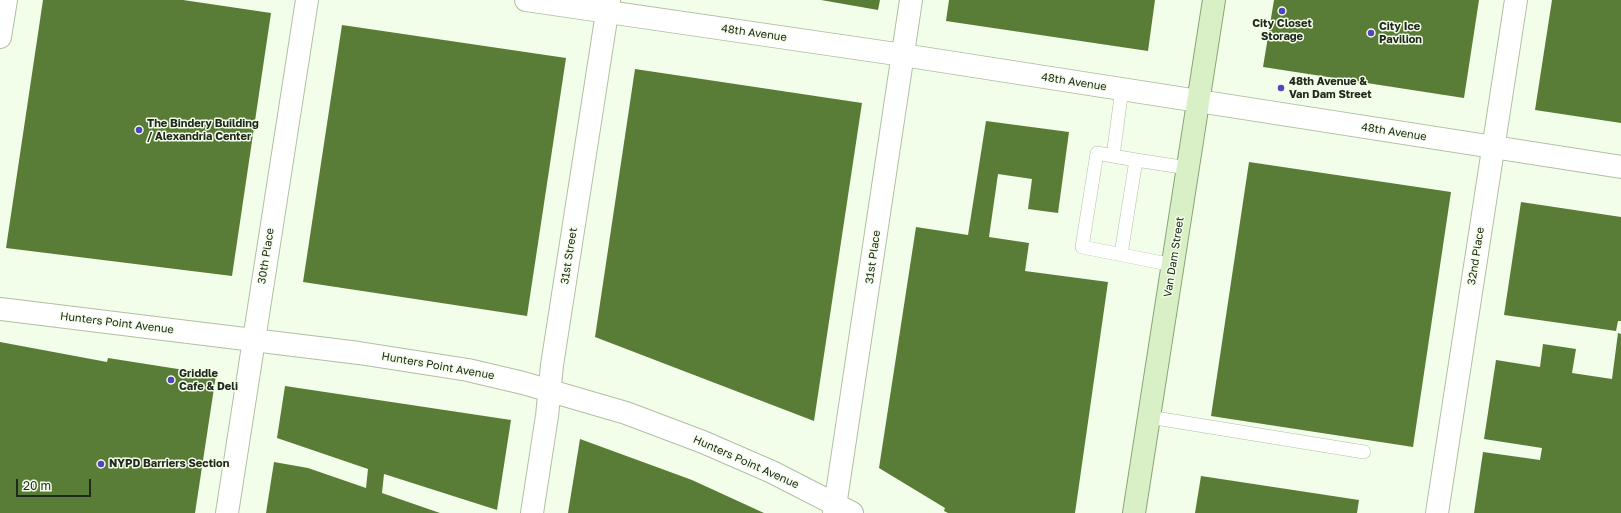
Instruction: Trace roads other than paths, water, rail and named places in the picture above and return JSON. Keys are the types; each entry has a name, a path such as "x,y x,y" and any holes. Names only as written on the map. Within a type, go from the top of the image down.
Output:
{"main road":[{"name":"Van Dam Street","path":"1134,513 1214,0"}],"street":[{"path":"0,37 6,0"},
{"name":"30th Place","path":"227,513 307,0"},
{"name":"48th Avenue","path":"526,0 608,6 903,55 1621,166"},
{"name":"31st Place","path":"841,510 911,0"},
{"name":"32nd Place","path":"1437,513 1516,0"},
{"name":"31st Street","path":"532,513 608,6"},
{"name":"Hunters Point Avenue","path":"0,309 253,340 468,370 550,390 626,413 703,442 772,472 841,510"}],"lane":[{"path":"1113,156 1122,89"},
{"path":"1173,265 1082,247 1097,153 1188,168"},
{"path":"1121,254 1136,160"},
{"path":"1149,417 1364,452"}],"place":[{"name":"City Closet Storage","path":"1282,11"},
{"name":"City Ice Pavilion","path":"1371,33"},
{"name":"48th Avenue & Van Dam Street","path":"1281,88"},
{"name":"The Bindery Building / Alexandria Center","path":"139,130"},
{"name":"Griddle Cafe & Deli","path":"171,380"},
{"name":"NYPD Barriers Section","path":"101,464"}]}
